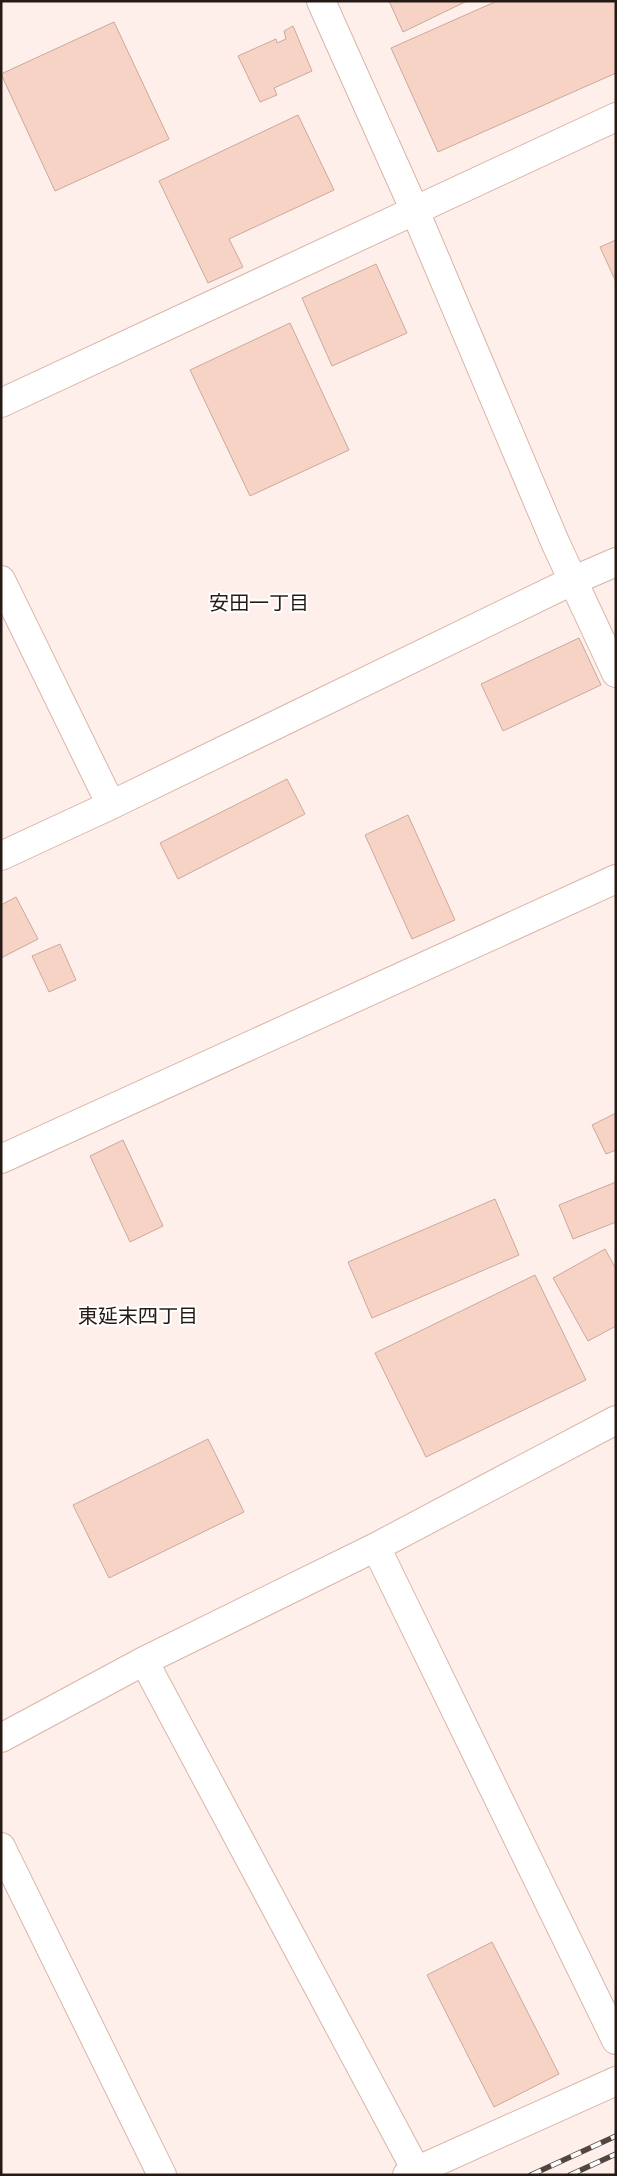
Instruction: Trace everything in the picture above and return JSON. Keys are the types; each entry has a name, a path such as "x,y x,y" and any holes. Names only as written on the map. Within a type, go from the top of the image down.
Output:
{"street":[{"path":"321,1 415,210 572,581 616,673"},
{"path":"1,402 616,117"},
{"path":"1,856 111,805 572,581 616,562"},
{"path":"1,580 111,805"},
{"path":"1,1159 616,880"},
{"path":"1,1738 144,1661 376,1547 616,1420"},
{"path":"376,1547 616,2040"},
{"path":"144,1661 412,2172 616,2081"},
{"path":"1,1847 162,2175"}],"building":[{"path":"389,1 467,1 403,32"},
{"path":"497,1 616,1 616,73 438,152 391,48"},
{"path":"114,22 169,139 55,191 1,74"},
{"path":"293,26 312,71 274,88 277,95 260,102 238,56 276,39 277,43 286,39 284,31"},
{"path":"298,115 334,190 229,239 243,267 208,283 159,181"},
{"path":"616,240 616,282 600,247"},
{"path":"376,264 407,333 332,366 302,298"},
{"path":"290,323 349,450 250,496 190,370"},
{"path":"579,638 601,685 503,731 481,684"},
{"path":"287,779 305,814 178,879 160,843"},
{"path":"408,815 455,920 412,939 365,835"},
{"path":"16,897 38,939 1,958 1,905"},
{"path":"60,944 76,980 49,992 32,956"},
{"path":"616,1113 616,1150 606,1154 592,1125"},
{"path":"123,1140 163,1226 130,1242 90,1156"},
{"path":"616,1182 616,1222 573,1239 559,1205"},
{"path":"495,1199 519,1255 372,1318 348,1262"},
{"path":"605,1249 616,1269 616,1326 588,1341 553,1278"},
{"path":"535,1275 586,1380 426,1457 375,1353"},
{"path":"208,1439 244,1512 109,1578 73,1505"},
{"path":"492,1942 559,2074 494,2107 427,1975"}],"railway":[{"path":"531,2175 616,2136"},
{"path":"570,2175 616,2154"}],"district":[{"name":"安田一丁目","path":"259,603"},
{"name":"東延末四丁目","path":"138,1316"}]}
